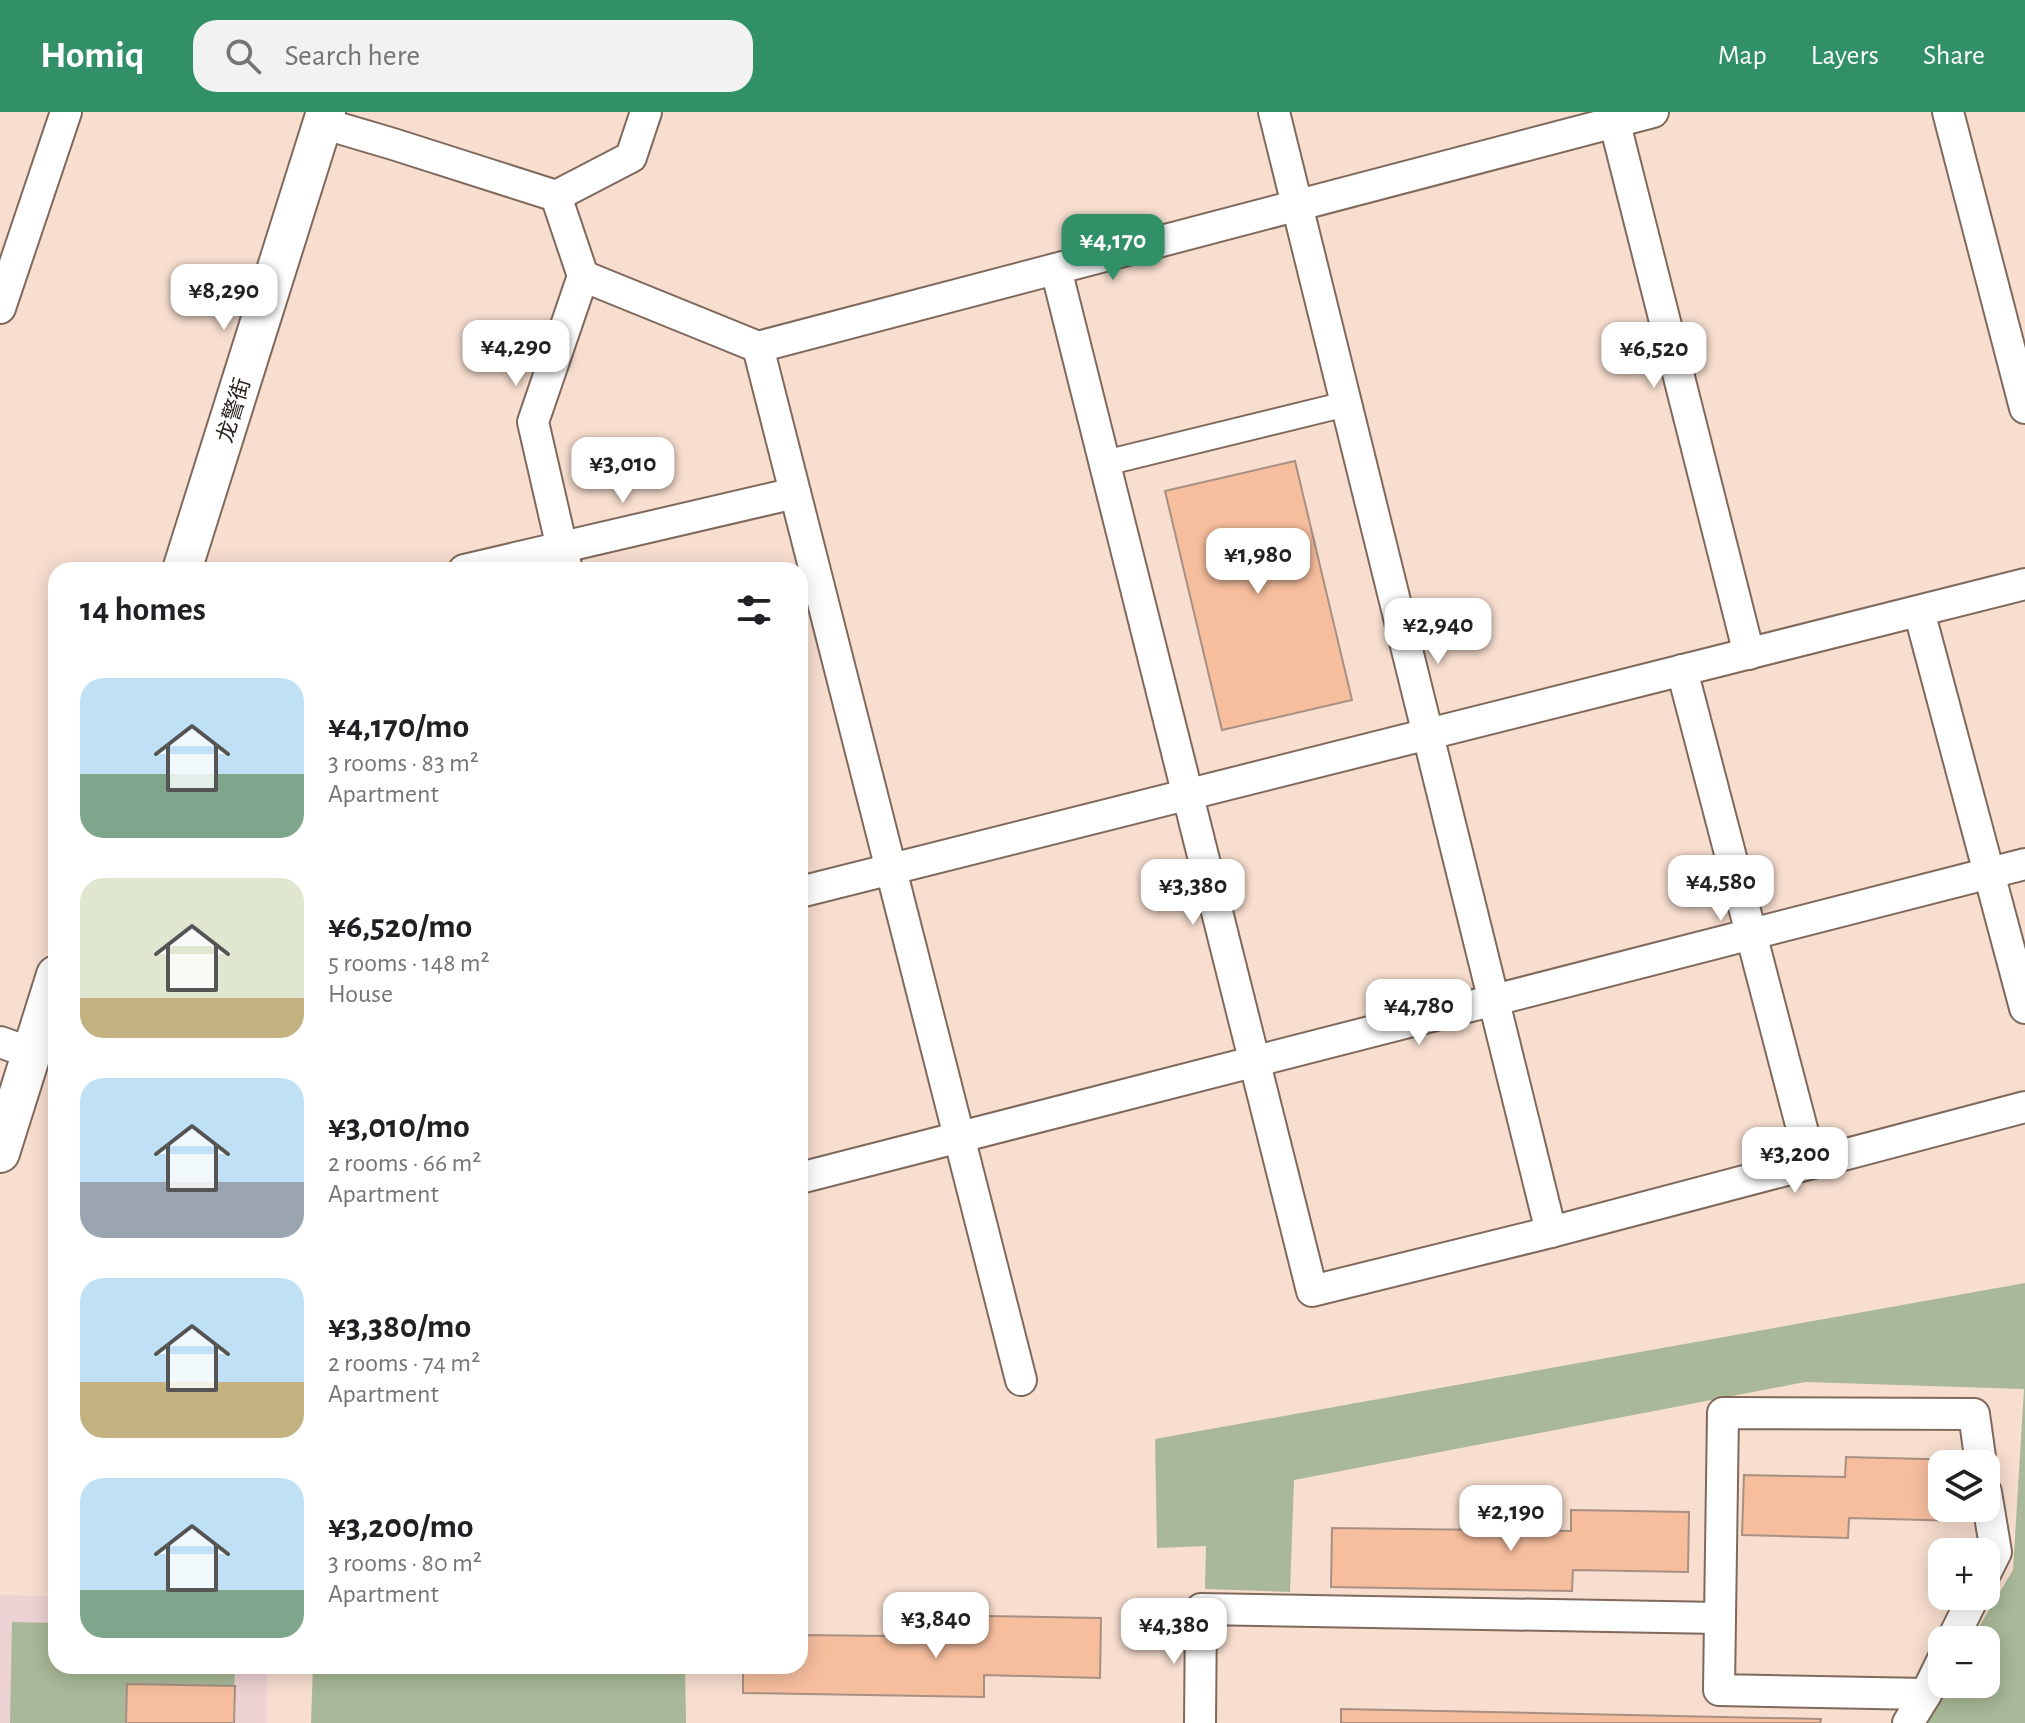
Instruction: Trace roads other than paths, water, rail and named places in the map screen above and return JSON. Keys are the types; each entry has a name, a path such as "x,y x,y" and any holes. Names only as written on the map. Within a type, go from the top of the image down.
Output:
{"street":[{"path":"0,308 66,112"},
{"path":"324,118 393,144 556,196 631,157 646,112"},
{"path":"1274,112 1551,1232"},
{"path":"583,276 758,347 1297,206 1613,117 1653,112"},
{"path":"1948,112 2025,408"},
{"path":"1613,117 1749,654"},
{"name":"龙警街","path":"185,562 324,118"},
{"path":"556,196 583,276 533,422 564,559"},
{"path":"1056,269 1312,1291 1551,1232 2025,1107"},
{"path":"758,347 1021,1380"},
{"path":"1105,463 1346,404"},
{"path":"537,562 564,559 795,493"},
{"path":"808,890 2025,584"},
{"path":"1919,611 2025,1008"},
{"path":"1682,670 1811,1163"},
{"path":"808,1176 2025,864"},
{"path":"0,1153 16,1048 48,990"},
{"path":"1926,1694 1719,1690 1723,1413 1974,1414 1979,1450"},
{"path":"1200,1723 1201,1609 1720,1618"},
{"path":"1908,1723 1928,1690"}]}
